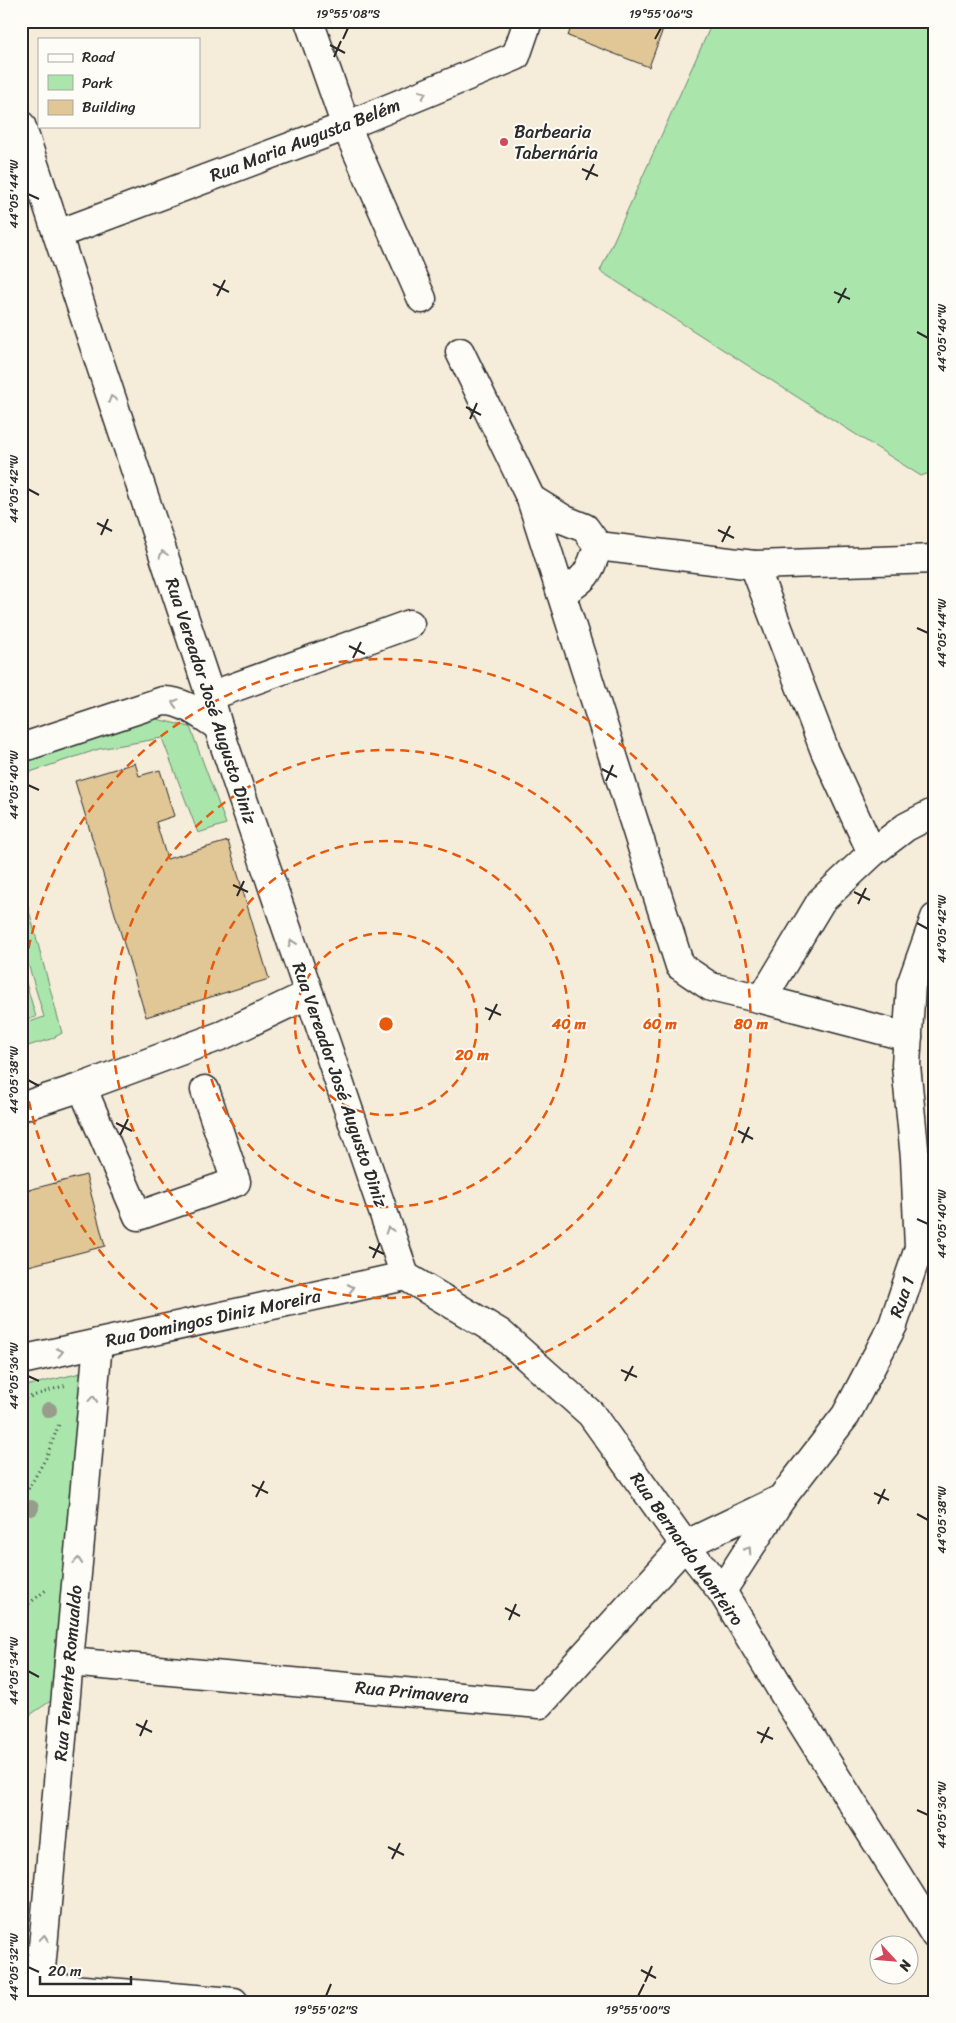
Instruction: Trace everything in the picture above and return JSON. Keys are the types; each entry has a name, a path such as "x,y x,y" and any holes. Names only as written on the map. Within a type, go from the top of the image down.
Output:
{"street":[{"path":"309,21 346,126 422,299"},
{"name":"Rua Maria Augusta Belém","path":"58,234 346,126 516,56 528,21"},
{"name":"Rua Vereador José Augusto Diniz","path":"21,125 210,696 218,726 404,1276"},
{"path":"460,352 531,499 680,966 711,987 908,1037"},
{"path":"531,499 565,520 585,528 598,546 754,564 935,559"},
{"path":"561,593 581,582 592,564 598,546"},
{"path":"754,564 826,751 872,852"},
{"path":"210,696 410,624"},
{"path":"21,748 163,701 181,704 218,726"},
{"path":"762,1000 821,901 872,852 906,828 935,812"},
{"name":"Rua 1","path":"722,1591 781,1499 846,1416 893,1325 918,1248 915,1158 906,1065 911,985 935,918"},
{"path":"21,1107 85,1086 224,1035 309,994"},
{"path":"85,1086 88,1101 138,1216 236,1182 205,1090"},
{"name":"Rua Domingos Diniz Moreira","path":"21,1360 404,1276"},
{"name":"Rua Bernardo Monteiro","path":"404,1276 500,1333 591,1414 685,1545 722,1591 784,1694 935,1935"},
{"name":"Rua Tenente Romualdo","path":"33,1991 69,1662 98,1343"},
{"name":"Rua 1","path":"685,1545 781,1499"},
{"name":"Rua Primavera","path":"69,1662 540,1704 685,1545"},
{"path":"33,1991 234,2002"}],"path":[{"path":"21,1502 46,1458 60,1422"}],"green space":[{"path":"713,21 935,21 935,471 921,476 600,271"},
{"path":"152,718 190,727 226,824 198,833 162,738 99,749 21,775 21,762"},
{"path":"21,881 62,1033 51,1039 21,1048 21,1025 44,1017 21,940"},
{"path":"21,966 36,1017 21,1021"},
{"path":"81,1373 52,1700 21,1721 21,1387"}],"building":[{"path":"573,21 666,21 649,67 568,36"},
{"path":"135,763 139,776 160,770 174,816 156,822 167,859 228,841 269,979 146,1017 75,781"},
{"path":"86,1175 105,1246 21,1268 21,1192"}],"place":[{"name":"Barbearia Tabernária","path":"504,142"}]}
